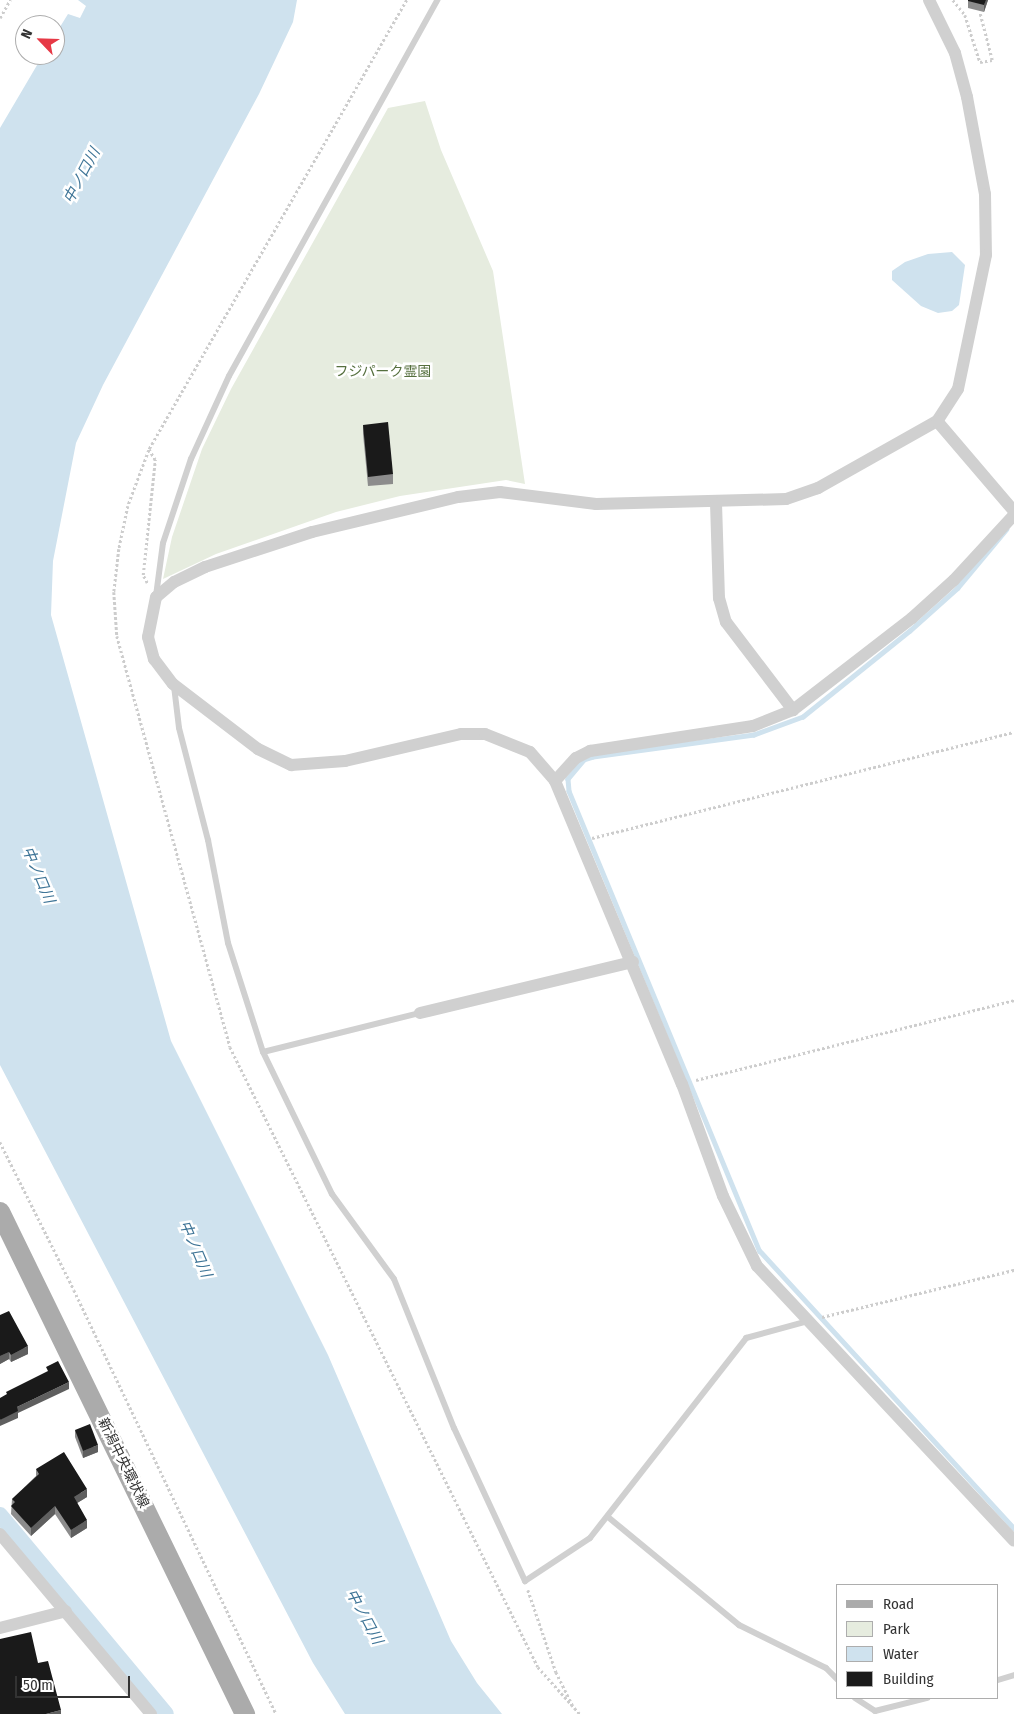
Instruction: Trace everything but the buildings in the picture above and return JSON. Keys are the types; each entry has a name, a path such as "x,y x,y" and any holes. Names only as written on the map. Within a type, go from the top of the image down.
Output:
{"main road":[{"name":"新潟中央環状線","path":"0,1212 245,1714"}],"street":[{"path":"929,0 954,53 967,97 985,194 986,246 958,389 937,421 818,488 786,499 716,503 596,504 500,492 458,497 364,518 255,550 205,567 174,582 156,597 148,637 154,659 173,684 258,750 291,765 345,761 461,734 485,734 530,752 555,781 633,962 682,1084 723,1196 757,1266 1014,1541"},
{"path":"937,421 1014,511"},
{"path":"716,503 719,598 726,622 793,710"},
{"path":"555,781 576,758 590,751 753,726 793,710 828,686 912,618 954,580 1014,515"},
{"path":"420,1012 633,962"},
{"path":"0,1534 151,1714"},
{"path":"0,1628 66,1611"}],"lane":[{"path":"156,597 156,580 163,543 191,459 229,376 437,0"},
{"path":"173,684 179,728 208,840 228,943 263,1052 332,1194 394,1279 454,1428 525,1581 590,1538 746,1338 809,1321"},
{"path":"263,1052 420,1012"},
{"path":"608,1517 738,1625 826,1668 836,1678"},
{"path":"999,1680 1014,1676"},
{"path":"857,1699 875,1711 923,1699"}],"path":[{"path":"0,18 10,0"},
{"path":"156,597 143,575 155,460 149,450 407,0"},
{"path":"953,0 965,16 980,62 992,60 980,14"},
{"path":"581,841 1014,732"},
{"path":"682,1084 1014,1000"},
{"path":"0,1142 74,1290 276,1714"},
{"path":"809,1321 1014,1270"},
{"path":"525,1581 556,1672 576,1711"}],"green space":[{"name":"フジパーク霊園","path":"425,101 441,150 493,271 525,484 506,480 400,496 336,512 216,554 163,579 172,537 202,449 231,389 388,108"}],"water":[{"name":"中ノ口川","path":"78,0 297,0 293,22 259,94 103,385 76,443 53,561 51,615 171,1041 328,1355 451,1641 477,1683 502,1714 345,1714 313,1663 0,1065 0,128 37,65 65,65 65,19 68,14 80,18 86,6"},
{"path":"952,252 965,265 959,305 952,311 938,313 921,306 892,280 892,271 905,262 928,254"}],"waterway":[{"path":"1007,529 958,588 910,631 803,717 754,735 593,757 584,760 568,779 569,791 760,1251 1014,1528"},
{"path":"0,1515 166,1714"}]}
